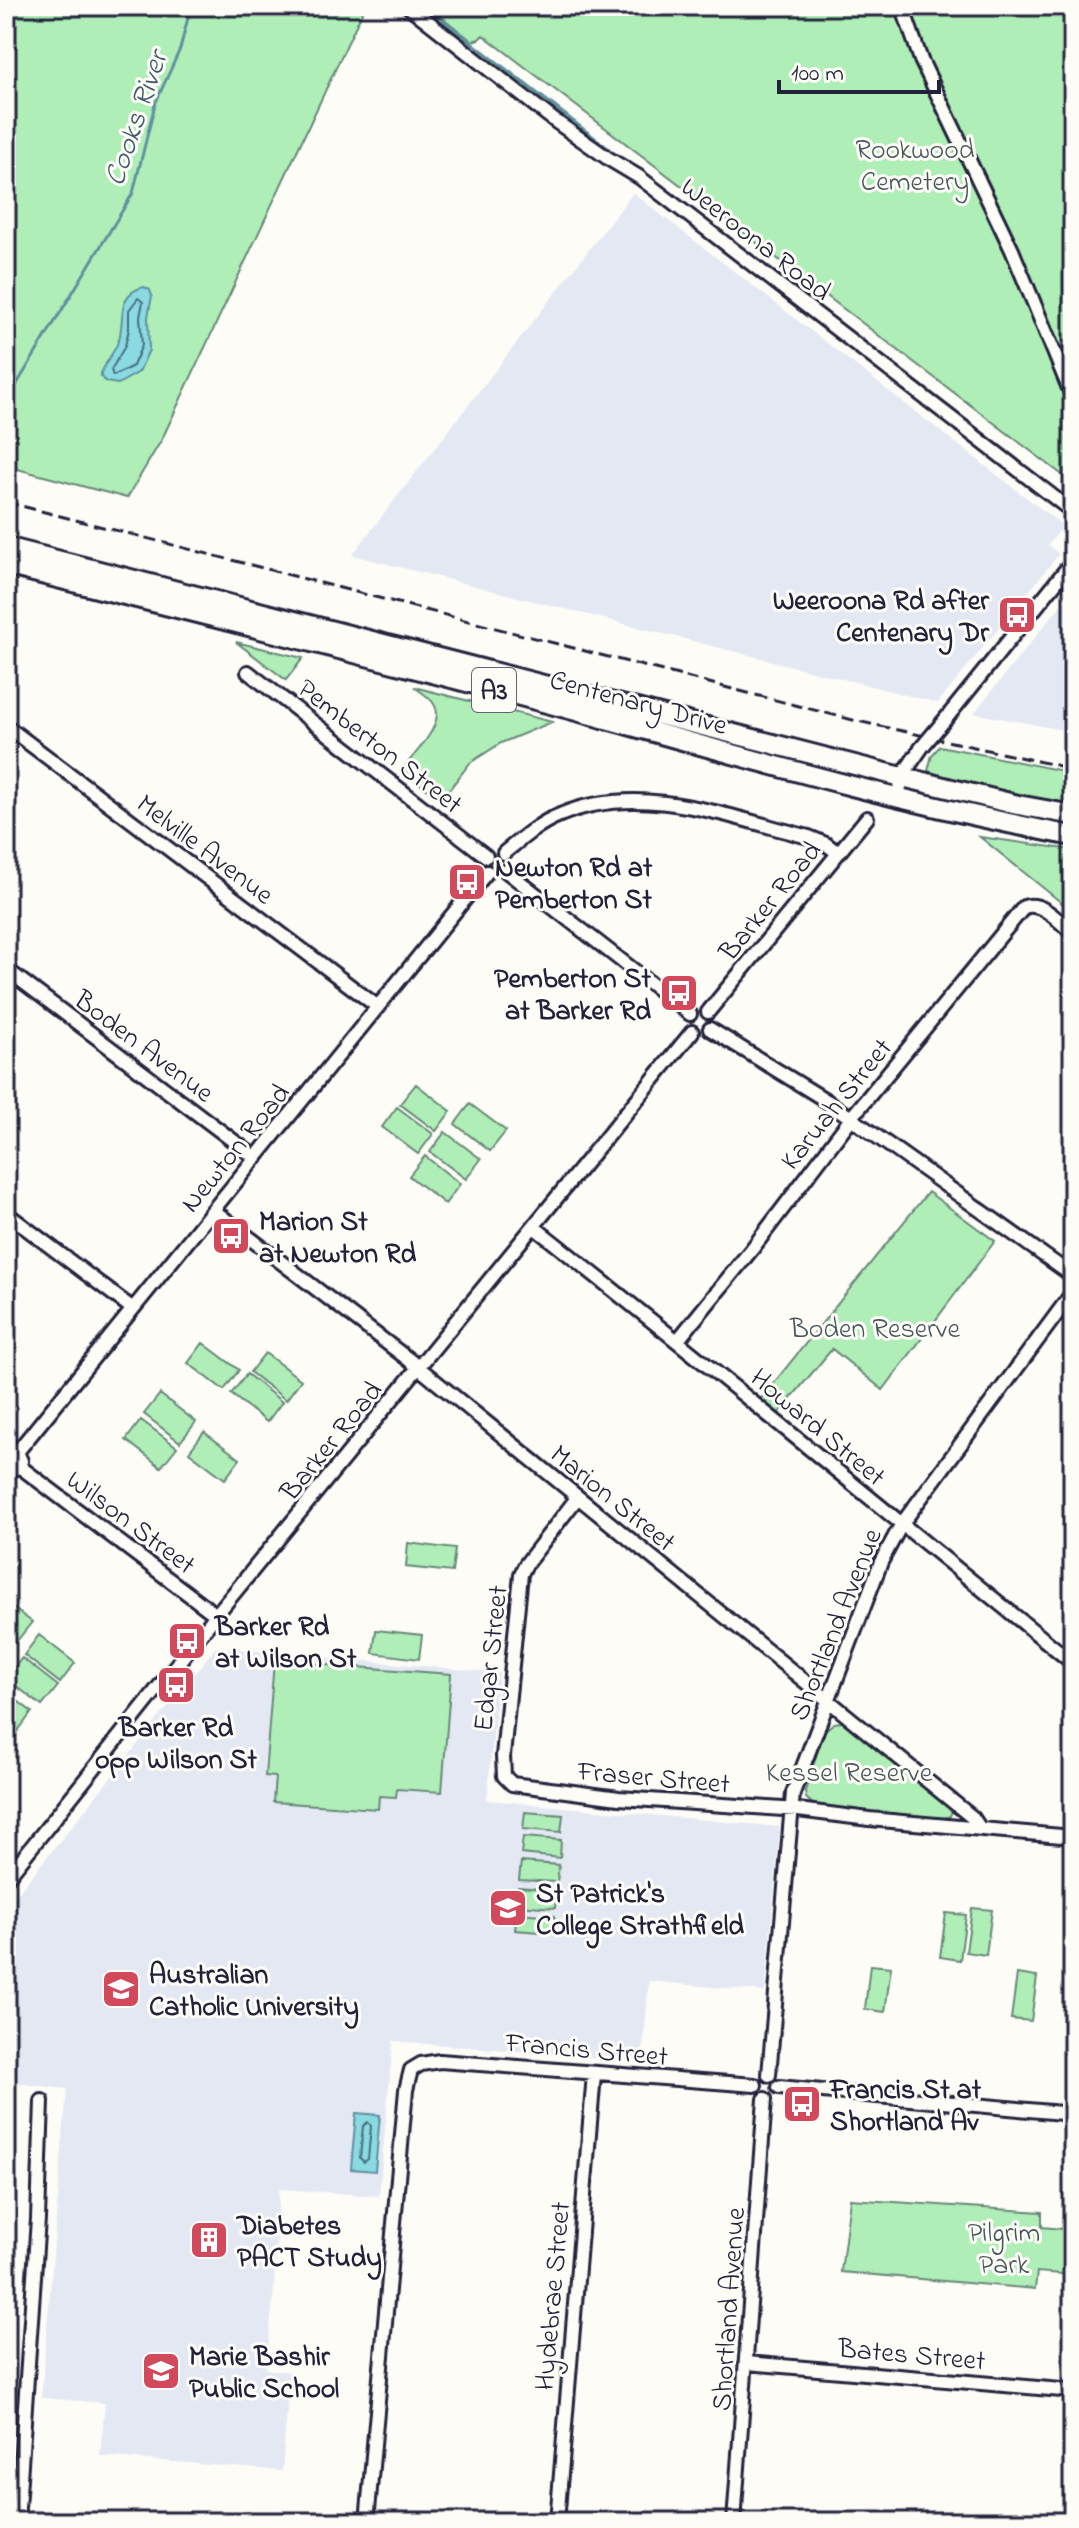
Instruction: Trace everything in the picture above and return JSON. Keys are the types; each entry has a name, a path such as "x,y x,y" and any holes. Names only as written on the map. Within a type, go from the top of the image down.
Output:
{"highway":[{"name":"Centenary Drive","path":"6,547 902,777 1073,815"},
{"name":"Centenary Drive","path":"6,565 620,723 780,769 896,798 1073,836"}],"street":[{"name":"Weeroona Road","path":"408,6 555,121 639,177 1073,512"},
{"path":"902,6 921,60 1012,250 1073,398"},
{"path":"896,798 902,777 922,747 1073,561"},
{"name":"Pemberton Street","path":"248,672 486,856"},
{"name":"Melville Avenue","path":"6,726 378,1007"},
{"path":"504,853 558,815 596,803 632,799 671,803 809,837 838,853"},
{"name":"Barker Road","path":"708,1012 867,818"},
{"path":"496,850 504,853 509,863 506,871 495,875 487,872 483,862 486,856 496,850"},
{"path":"506,871 690,1014"},
{"name":"Newton Road","path":"12,1460 487,872"},
{"name":"Karuah Street","path":"678,1340 1024,907 1035,904 1073,933"},
{"name":"Boden Avenue","path":"6,969 256,1158"},
{"path":"696,1009 708,1012 712,1022 710,1029 703,1033 692,1032 687,1021 690,1014 696,1009"},
{"path":"710,1029 802,1084 1073,1276"},
{"name":"Barker Road","path":"6,1879 216,1615 692,1032"},
{"name":"Marion Street","path":"213,1210 419,1369 973,1818 979,1827"},
{"path":"6,1213 133,1309"},
{"name":"Howard Street","path":"534,1227 678,1340 1073,1663"},
{"name":"Shortland Avenue","path":"769,2075 790,1810 797,1780 827,1700 881,1562 901,1525 1073,1292"},
{"name":"Wilson Street","path":"12,1460 216,1615"},
{"name":"Edgar Street","path":"518,1786 504,1776 503,1756 521,1574 577,1498"},
{"name":"Fraser Street","path":"518,1786 619,1798 790,1810 1073,1837"},
{"name":"Francis Street","path":"367,2522 406,2090 409,2075 416,2066 440,2061 755,2085"},
{"name":"Hydebrae Street","path":"557,2522 594,2074"},
{"path":"769,2075 777,2080 779,2087 773,2097 765,2099 756,2093 755,2085 758,2078 769,2075"},
{"path":"779,2087 1073,2114"},
{"name":"Shortland Avenue","path":"734,2522 765,2099"},
{"path":"17,2522 12,2503 37,2234 42,2101"},
{"name":"Bates Street","path":"747,2363 1073,2391"}],"shaded area":[{"path":"633,193 1063,526 1048,545 1059,554 938,703 352,555"},
{"path":"1073,590 1073,732 974,713"},
{"path":"216,1647 499,1673 487,1800 780,1827 765,1992 649,1981 642,2061 393,2041 379,2196 279,2189 266,2369 290,2372 282,2471 100,2456 105,2403 41,2398 67,2089 6,2082 6,1908"}],"green space":[{"path":"6,6 365,6 162,439 127,498 6,466"},
{"path":"416,6 423,6 471,43 471,47 480,49 595,140 593,142"},
{"name":"Rookwood Cemetery","path":"428,6 1073,6 1073,483 483,35 472,41"},
{"path":"236,642 303,658 286,680"},
{"path":"414,687 552,722 501,743 470,763 441,800 402,770 427,738 436,720 434,704"},
{"path":"940,746 1073,773 1073,807 928,771 932,755"},
{"path":"980,837 1073,850 1073,912"},
{"path":"416,1084 451,1111 436,1131 400,1104"},
{"path":"470,1104 506,1131 490,1151 455,1124"},
{"path":"397,1107 433,1134 418,1154 382,1127"},
{"path":"445,1132 481,1159 466,1179 430,1152"},
{"path":"425,1156 460,1184 445,1204 409,1176"},
{"name":"Boden Reserve","path":"928,1192 995,1241 883,1390 832,1349 778,1414 760,1400"},
{"path":"203,1343 239,1370 224,1390 188,1363"},
{"path":"265,1353 301,1380 286,1400 250,1372"},
{"path":"247,1374 282,1402 267,1422 231,1394"},
{"path":"160,1394 196,1422 180,1442 144,1414"},
{"path":"141,1420 177,1447 161,1467 126,1440"},
{"path":"204,1432 240,1459 225,1479 189,1452"},
{"path":"408,1543 455,1549 452,1572 406,1567"},
{"path":"6,1603 32,1622 16,1642 6,1634"},
{"path":"376,1630 422,1635 419,1659 373,1653"},
{"path":"39,1635 75,1663 60,1683 24,1655"},
{"path":"22,1658 58,1686 42,1706 6,1678"},
{"path":"274,1661 451,1674 442,1792 397,1789 396,1797 379,1796 378,1809 273,1802 275,1777 265,1776"},
{"path":"6,1692 32,1712 17,1732 6,1724"},
{"name":"Kessel Reserve","path":"834,1723 852,1725 950,1807 950,1816 816,1807 806,1798 805,1791 824,1731"},
{"path":"525,1812 563,1815 561,1832 523,1829"},
{"path":"523,1837 561,1840 560,1858 521,1854"},
{"path":"521,1862 559,1865 557,1882 519,1880"},
{"path":"518,1887 557,1890 555,1908 517,1905"},
{"path":"972,1908 992,1910 986,1955 966,1952"},
{"path":"517,1913 555,1916 553,1933 515,1930"},
{"path":"946,1913 966,1915 960,1960 940,1957"},
{"path":"870,1965 891,1967 885,2012 865,2009"},
{"path":"1017,1974 1037,1977 1031,2021 1011,2019"},
{"name":"Pilgrim Park","path":"850,2199 1042,2212 1042,2227 1073,2230 1073,2275 1037,2272 1035,2289 841,2272"}],"water":[{"path":"144,287 150,290 152,296 148,317 149,350 139,372 118,384 106,382 101,373 119,339 125,301 135,290"},
{"path":"356,2113 380,2115 375,2171 351,2169"}],"waterway":[{"name":"Cooks River","path":"6,402 133,193 155,104 180,49 191,6"},
{"path":"425,6 609,149"}],"railway":[{"path":"6,502 853,720 1073,769"}],"place":[{"name":"Weeroona Rd after Centenary Dr","path":"1017,615"},
{"name":"Newton Rd at Pemberton St","path":"467,882"},
{"name":"Pemberton St at Barker Rd","path":"679,993"},
{"name":"Marion St at Newton Rd","path":"231,1236"},
{"name":"Barker Rd at Wilson St","path":"187,1641"},
{"name":"Barker Rd opp Wilson St","path":"176,1685"},
{"name":"St Patrick's College Strathfield","path":"508,1908"},
{"name":"Australian Catholic University","path":"121,1989"},
{"name":"Francis St at Shortland Av","path":"802,2104"},
{"name":"Diabetes PACT Study","path":"209,2240"},
{"name":"Marie Bashir Public School","path":"161,2371"}]}
